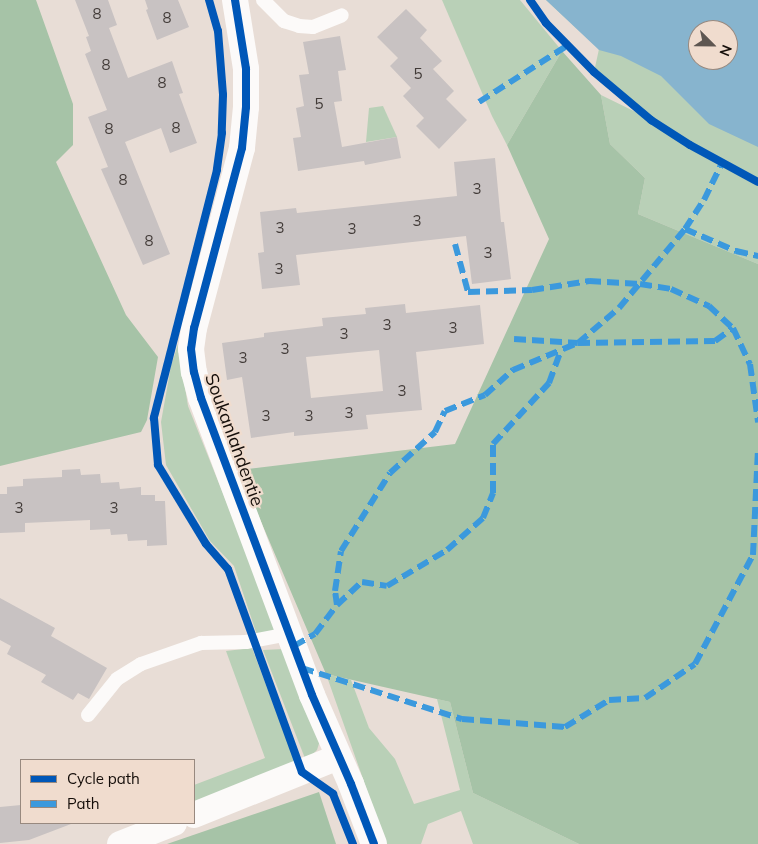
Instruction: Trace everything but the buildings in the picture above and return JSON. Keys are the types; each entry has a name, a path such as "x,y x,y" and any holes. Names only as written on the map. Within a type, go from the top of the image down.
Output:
{"street":[{"name":"Soukanlahdentie","path":"234,0 246,70 246,107 242,148 200,306 191,349 194,372 201,398 289,634 374,844"},
{"path":"195,815 338,757"},
{"path":"120,844 171,824"}],"lane":[{"path":"263,0 284,21 299,26 313,27 342,15"},
{"path":"88,715 117,679 142,664 201,643 246,642 289,634"}],"green space":[{"path":"0,0 36,0 73,104 73,145 56,162 126,315 158,357 147,420 141,432 0,466"},
{"path":"442,0 520,0 562,51 507,145 492,116"},
{"path":"546,0 755,0 758,63 758,264 638,214 645,178 610,144 601,95 648,118 594,72 599,49"},
{"path":"562,51 601,95 610,144 645,178 638,214 758,264 758,844 579,844 473,793 450,702 326,674 239,470 455,444 549,239 507,145"},
{"path":"383,106 397,137 366,142 369,108"},
{"path":"178,344 188,406 278,631 257,635 234,566 210,541 166,465 161,422 171,366"},
{"path":"252,648 297,767 195,805 195,785 265,758 226,651"},
{"path":"284,649 321,737 317,750 306,761 263,650"},
{"path":"326,674 351,680 369,728 395,759 414,804 460,790 437,699 450,702 473,793 579,844 473,844 461,811 428,824 421,844 386,844"},
{"path":"319,792 336,844 167,844"}],"water":[{"path":"546,0 758,0 758,147 709,124 661,76 621,56 599,50"}],"marked path":[{"path":"479,102 568,45"},
{"path":"337,605 335,591 341,551 390,473 435,432 445,411 485,395 513,370 578,343 619,308 685,229 704,200 722,163"},
{"path":"685,229 736,251 758,256"},
{"path":"455,244 468,292 532,290 589,281 640,284 671,289 709,306 733,328 750,364 758,422"},
{"path":"514,339 578,343 715,341 733,328"},
{"path":"294,646 315,634 337,605 362,582 387,586 447,550 483,518 493,493 493,444 549,383 561,350"},
{"path":"302,668 462,719 565,727 609,700 645,698 695,664 753,555 758,449"}],"cycle path":[{"path":"209,0 218,31 223,95 222,133 217,170 154,418 158,465 206,544 228,569 302,772 333,794 353,844"},
{"path":"235,0 246,69 246,107 242,148 194,328 191,349 194,372 201,398 312,695 351,784 374,844"},
{"path":"530,0 546,23 594,72 651,120 690,145 758,182"}]}
